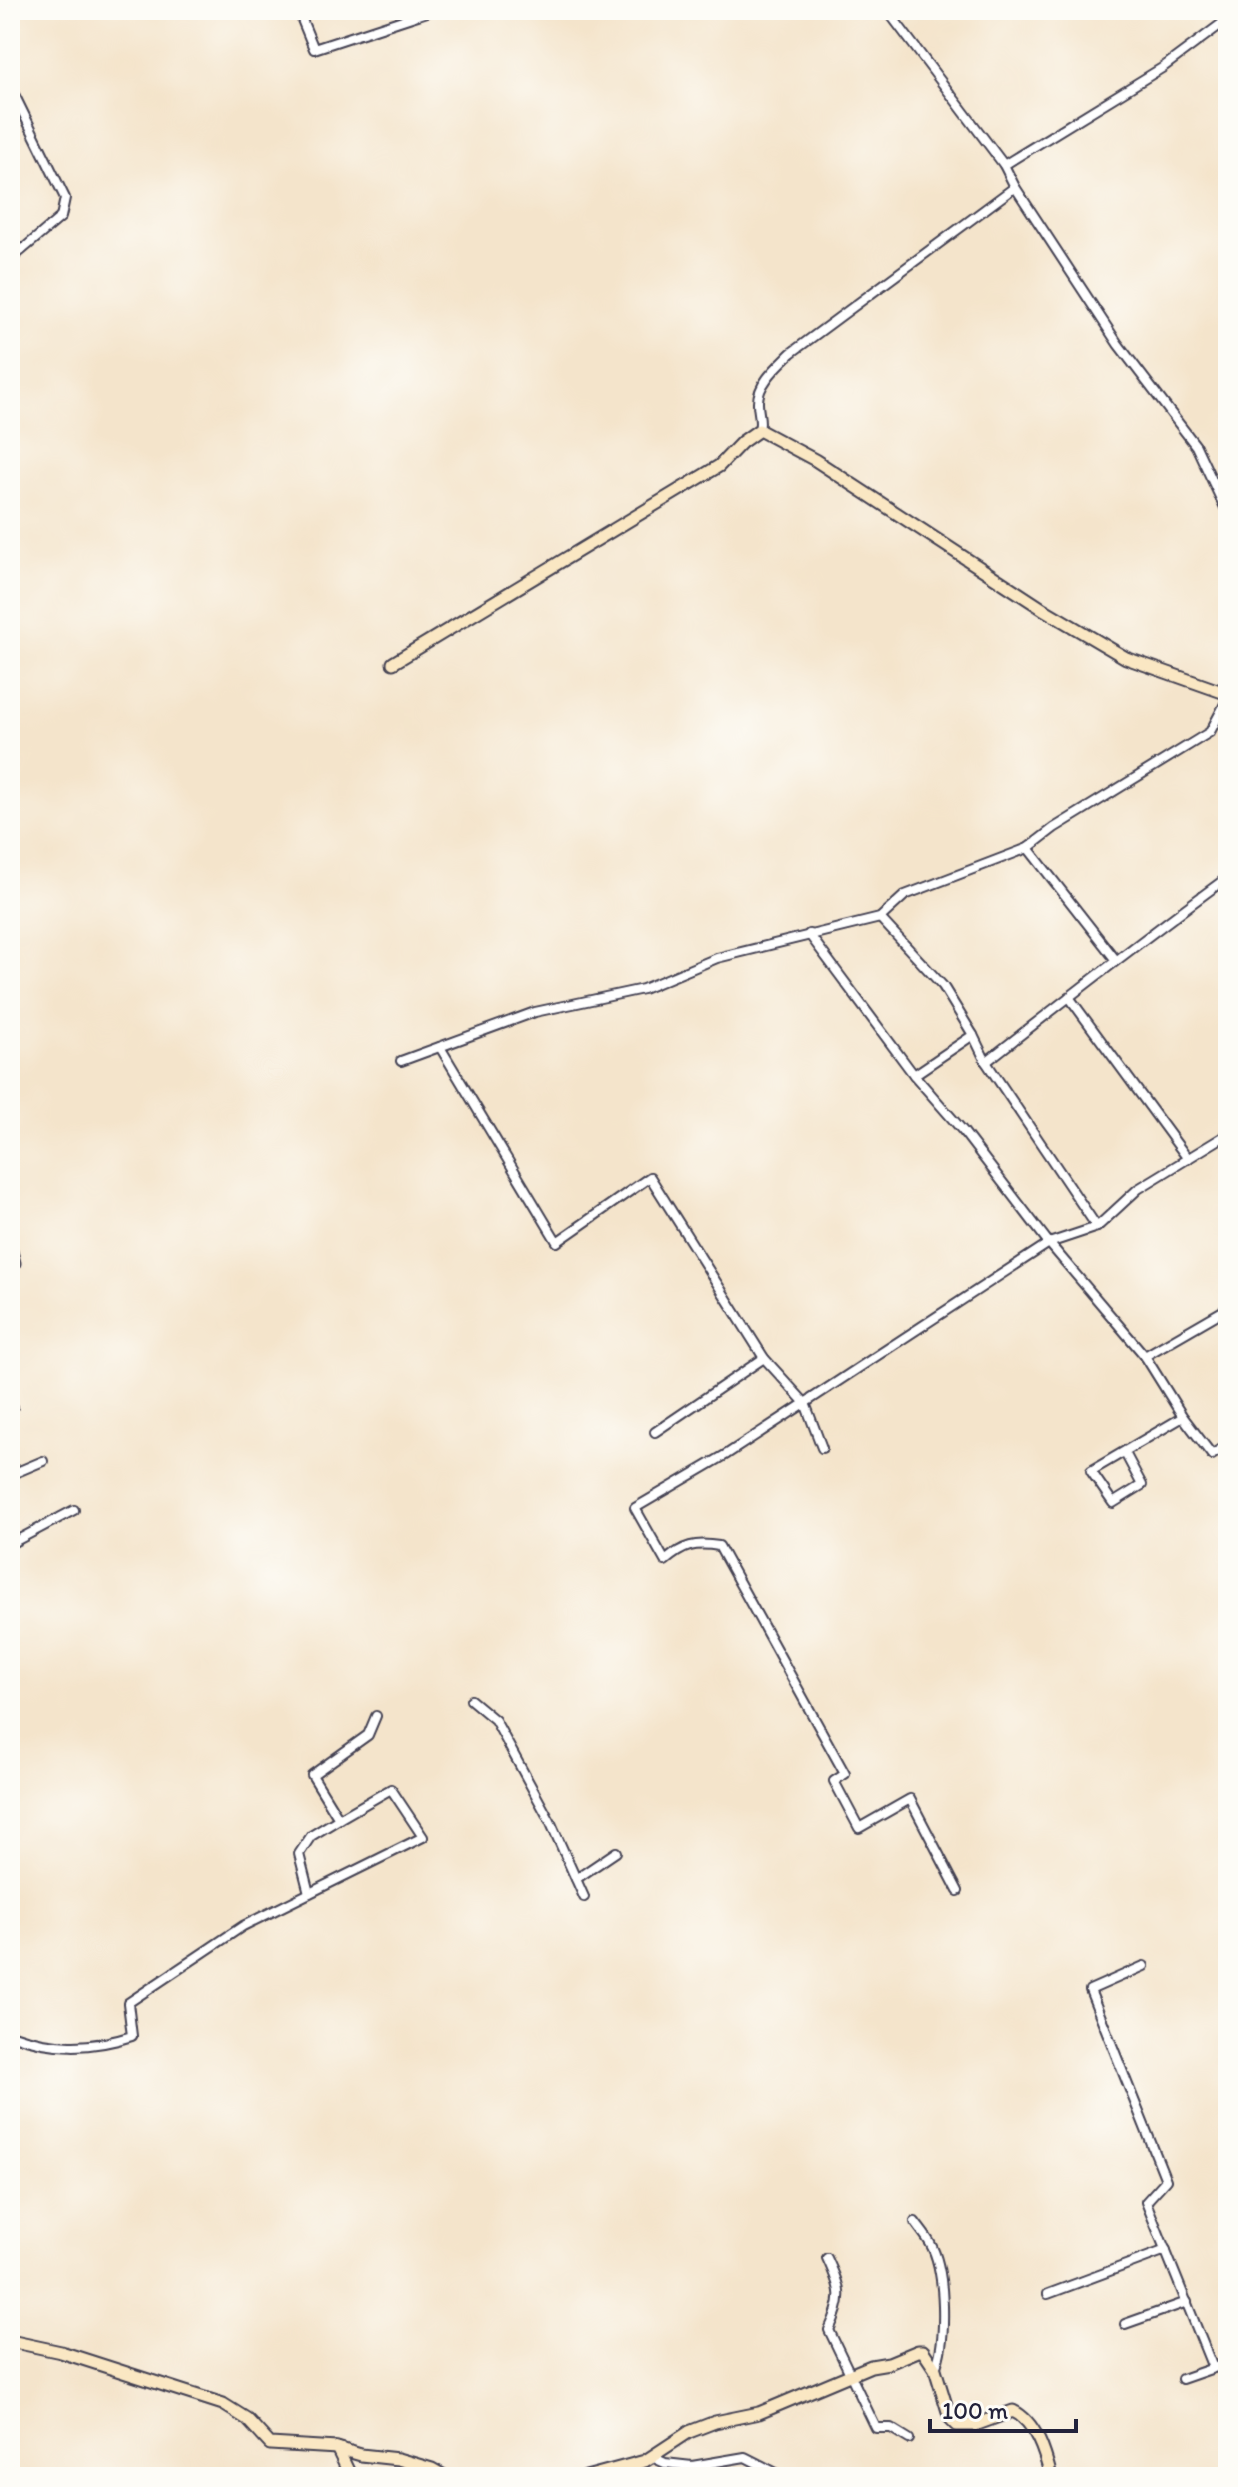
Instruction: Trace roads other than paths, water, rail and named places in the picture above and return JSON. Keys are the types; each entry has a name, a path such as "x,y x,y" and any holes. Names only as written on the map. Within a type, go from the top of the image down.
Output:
{"street":[{"path":"298,10 314,49 433,10"},
{"path":"887,10 1004,165 1015,187 1118,344 1196,446 1228,514"},
{"path":"1004,165 1162,68 1228,19"},
{"path":"10,86 65,198 61,217 10,260"},
{"path":"393,663 719,466 742,442 759,430 761,422 757,400 769,375 791,353 1015,187"},
{"path":"401,1061 535,1012 643,989 717,958 880,918 905,895 1028,848 1054,828 1210,732 1228,696 1126,658 1043,609 815,460 759,430"},
{"path":"1028,848 1115,959"},
{"path":"986,1062 1095,979 1115,959 1228,877"},
{"path":"880,918 943,986 986,1062 1097,1227"},
{"path":"809,934 914,1075 1145,1356 1183,1417 1212,1455 1228,1444"},
{"path":"1069,997 1188,1159"},
{"path":"914,1075 973,1035"},
{"path":"440,1047 557,1242 650,1177 764,1358 805,1403 822,1448"},
{"path":"958,1891 910,1799 859,1828 834,1781 845,1774 719,1546 700,1543 678,1550 665,1561 635,1508 727,1454 1049,1243 1097,1227 1138,1189 1228,1134"},
{"path":"10,1248 14,1263 10,1271"},
{"path":"1145,1356 1228,1308"},
{"path":"655,1432 764,1358"},
{"path":"1125,1453 1142,1485 1113,1503 1091,1471 1183,1417"},
{"path":"10,1475 43,1461"},
{"path":"10,1544 74,1510"},
{"path":"471,1700 495,1720 550,1821 584,1897"},
{"path":"339,1819 312,1775 368,1735 376,1716"},
{"path":"10,2034 54,2047 107,2044 132,2036 128,2003 243,1926 423,1837 391,1789 311,1836 299,1854 309,1893"},
{"path":"576,1879 616,1852"},
{"path":"1144,1966 1090,1990 1166,2180 1146,2202 1213,2368"},
{"path":"915,2222 932,2244 939,2271 941,2355 935,2369"},
{"path":"1048,2294 1166,2250"},
{"path":"827,2258 841,2287 840,2307 829,2330 876,2428 891,2428 909,2439"},
{"path":"1125,2324 1187,2302"},
{"path":"10,2341 61,2352 223,2404 247,2419 270,2444 337,2448 361,2455 398,2459 432,2469 446,2477"},
{"path":"586,2477 652,2457 689,2432 715,2422 759,2413 850,2375 923,2351 935,2369 950,2418 957,2425 975,2425 1013,2411 1034,2430 1051,2477"},
{"path":"1182,2379 1228,2363"},
{"path":"337,2448 351,2477"},
{"path":"652,2457 665,2463 692,2466 745,2457 784,2477"},
{"path":"793,2477 801,2473 805,2477"}]}
